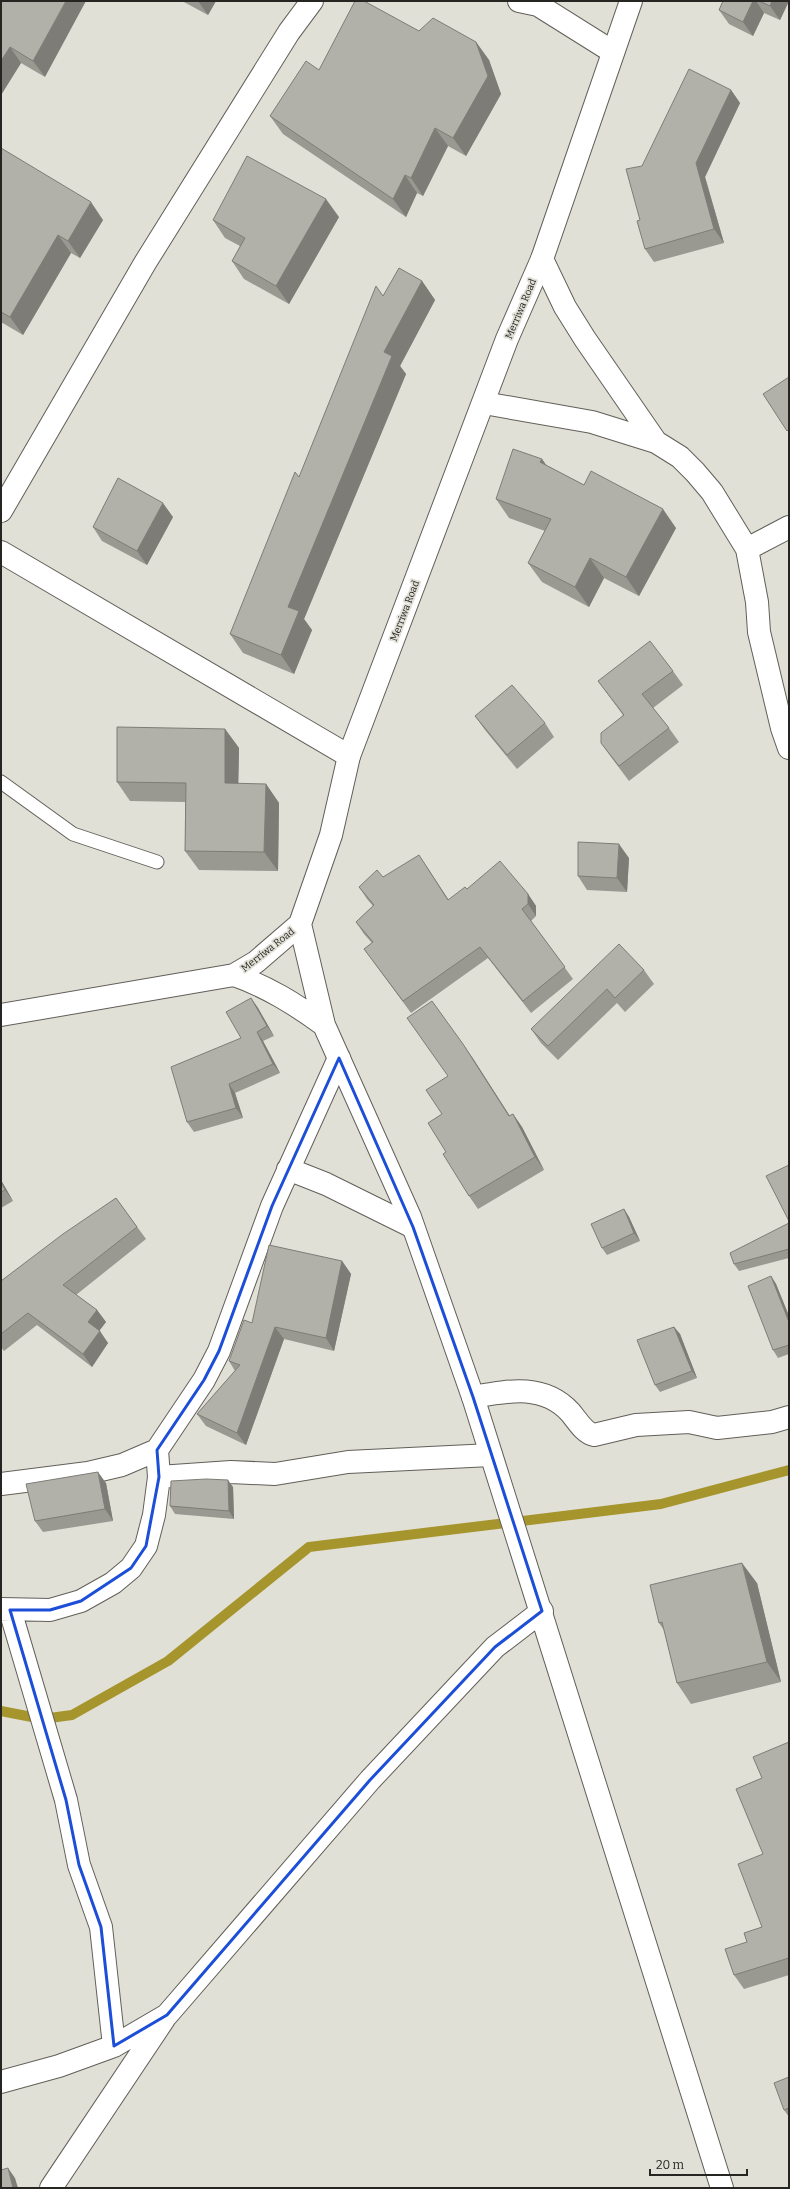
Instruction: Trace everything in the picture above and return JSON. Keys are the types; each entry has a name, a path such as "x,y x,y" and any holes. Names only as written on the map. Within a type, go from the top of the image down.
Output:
{"street":[{"path":"1,511 145,263 289,32 312,1"},
{"path":"519,1 538,6 613,52"},
{"name":"Merriwa Road","path":"1,1015 234,975 256,962 300,924 331,835 349,756 507,339 542,259 631,1"},
{"path":"542,259 565,307 585,339 656,442"},
{"path":"484,402 592,422 656,442 680,457 695,472 712,492 747,549 757,602 760,639 782,728 789,748"},
{"path":"747,549 789,527"},
{"path":"1,552 349,756"},
{"path":"300,924 324,1025 413,1227 473,1397 491,1457 533,1581 722,2188"},
{"path":"234,975 262,985 280,995 324,1025"},
{"path":"1,1484 88,1473 122,1465 156,1450 166,1433 193,1397 219,1351 250,1262 288,1169 338,1058"},
{"path":"288,1169 326,1184 413,1227"},
{"path":"473,1397 501,1392 534,1391 568,1410 588,1432 594,1435 636,1425 689,1422 717,1428 772,1422 789,1417"},
{"path":"114,2046 101,1927 79,1865 66,1800 5,1609 50,1610 82,1601 113,1583 131,1568 151,1536 159,1477 156,1450"},
{"path":"159,1477 231,1472 275,1474 348,1462 491,1457"},
{"path":"51,2188 167,2015 370,1780 495,1647 542,1611"},
{"path":"1,2082 59,2066 114,2046 167,2015"}],"lane":[{"path":"1,782 73,834 157,862"}],"highlighted area":[{"path":"339,1058 413,1227 473,1397 542,1611 495,1647 370,1780 167,2015 114,2046 101,1927 79,1865 66,1800 10,1610 50,1610 81,1601 131,1568 146,1546 159,1477 157,1450 204,1380 219,1351 272,1206"}],"building":[{"path":"1,1 66,1 33,61 10,47 1,61"},
{"path":"355,1 364,1 419,31 433,18 476,42 488,76 453,138 435,128 411,178 405,175 393,199 270,116 306,61 319,70"},
{"path":"723,1 753,1 743,22 719,10"},
{"path":"759,1 772,1 770,6"},
{"path":"689,69 731,90 696,163 714,229 645,249 637,221 640,220 626,169 642,166"},
{"path":"1,148 91,202 68,241 58,235 10,317 1,312"},
{"path":"247,156 326,199 276,286 232,261 245,238 213,220"},
{"path":"399,268 422,281 384,352 392,356 288,607 299,611 281,655 230,634 295,472 299,477 376,286 383,296"},
{"path":"789,377 789,429 787,431 763,394"},
{"path":"513,449 542,459 540,462 584,485 591,471 663,509 626,577 590,558 575,587 528,563 551,519 496,499"},
{"path":"118,478 163,503 137,551 93,527"},
{"path":"650,641 673,671 642,694 669,728 619,766 601,743 601,733 624,715 598,681"},
{"path":"512,685 545,723 507,755 475,716"},
{"path":"117,727 225,729 225,783 266,784 264,852 185,851 186,783 117,782"},
{"path":"578,842 619,844 617,878 578,876"},
{"path":"419,855 448,900 465,887 467,889 500,861 528,894 528,904 522,909 565,967 523,1001 480,947 403,1001 364,949 373,942 356,922 374,905 359,887 377,870 383,877"},
{"path":"619,944 644,970 615,998 607,989 548,1046 531,1029"},
{"path":"251,998 267,1026 257,1032 273,1064 229,1084 236,1108 187,1122 171,1067 241,1038 226,1012"},
{"path":"432,1001 463,1044 509,1116 513,1114 535,1157 469,1196 443,1154 446,1152 428,1123 442,1114 426,1090 448,1076 407,1018"},
{"path":"789,1165 789,1221 766,1176"},
{"path":"1,1182 5,1190 1,1192"},
{"path":"116,1198 137,1227 63,1285 97,1310 88,1322 100,1331 83,1354 28,1313 1,1334 1,1281 63,1234"},
{"path":"624,1209 634,1233 602,1248 591,1224"},
{"path":"789,1223 789,1249 734,1264 730,1253"},
{"path":"269,1245 342,1261 326,1338 275,1327 237,1433 197,1414 240,1365 229,1361 244,1320 252,1323"},
{"path":"771,1276 789,1322 789,1345 773,1350 748,1286"},
{"path":"674,1327 692,1371 655,1385 637,1340"},
{"path":"98,1472 105,1509 35,1521 26,1484"},
{"path":"206,1479 228,1480 229,1511 170,1506 171,1481"},
{"path":"742,1563 767,1662 677,1683 662,1622 659,1623 650,1585"},
{"path":"789,1742 789,1958 734,1975 725,1949 747,1942 744,1933 762,1927 738,1864 763,1854 736,1789 762,1778 753,1757"},
{"path":"789,2077 789,2108 784,2110 774,2083"},
{"path":"8,2168 13,2188 1,2188 1,2170"}],"waterway":[{"path":"1,1711 42,1719 72,1715 168,1661 309,1547 661,1504 789,1470"}]}
